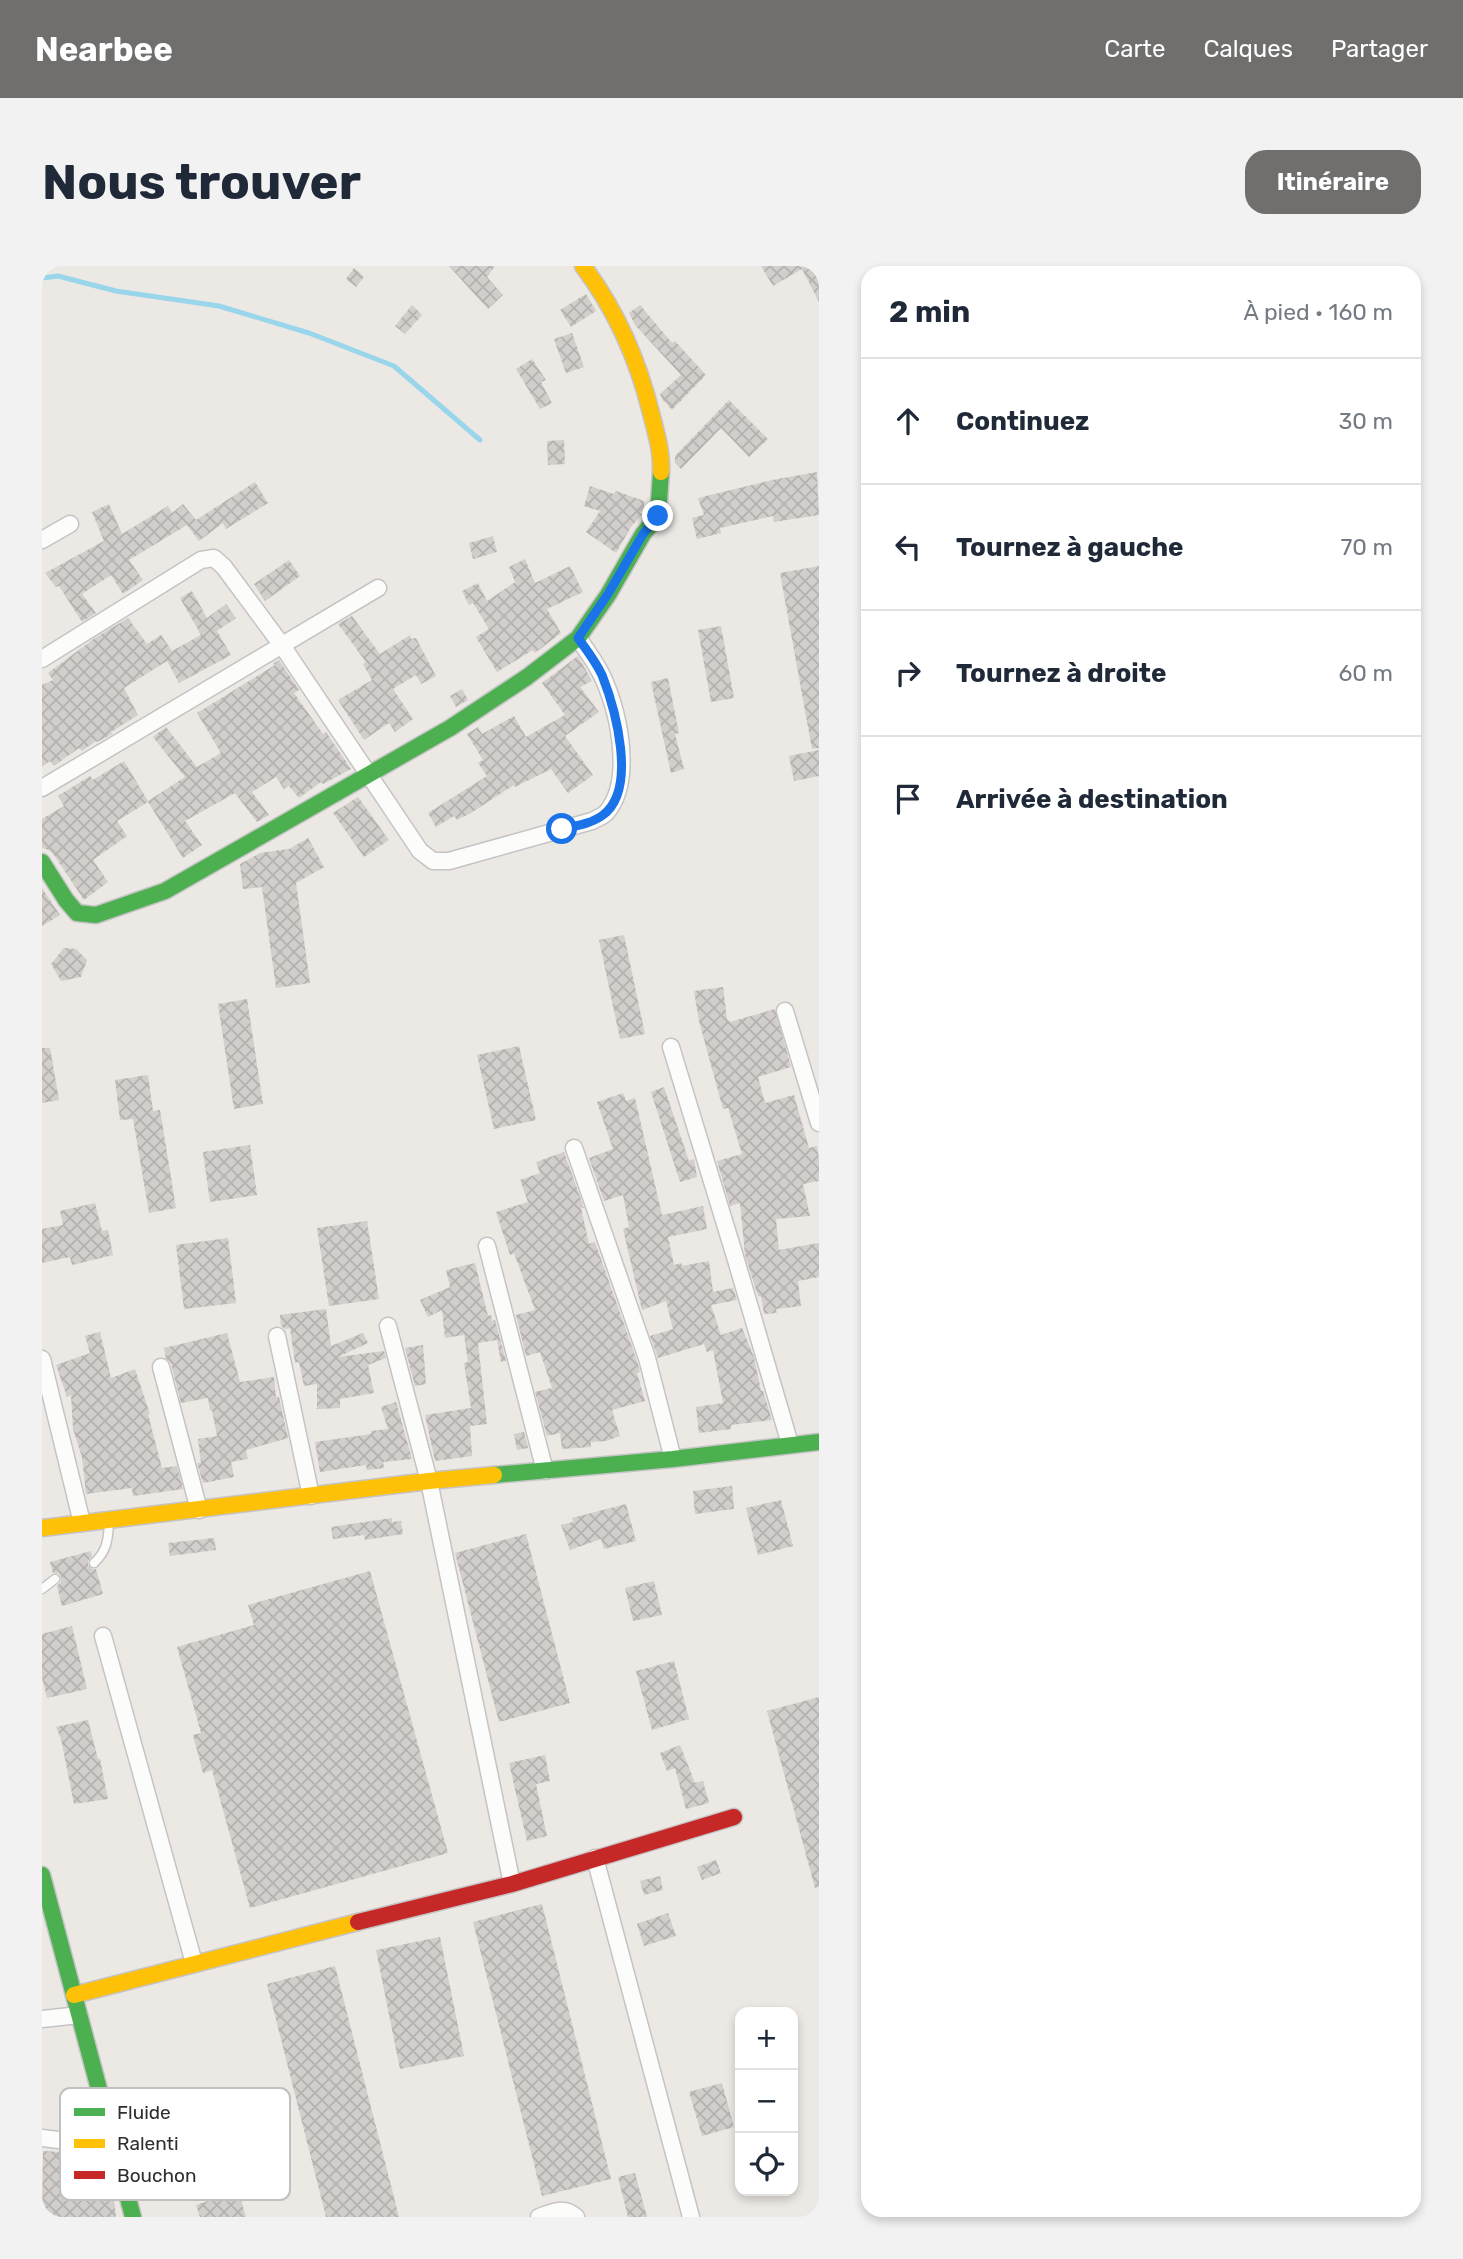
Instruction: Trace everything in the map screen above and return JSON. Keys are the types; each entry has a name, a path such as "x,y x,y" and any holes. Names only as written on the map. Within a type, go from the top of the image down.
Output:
{"street":[{"path":"42,862 77,913 96,915 165,891 450,728 527,677 578,638 608,594 643,534 658,516 657,495 662,455 648,398 628,346 614,316 583,266"},
{"path":"42,541 70,524"},
{"path":"42,659 201,560 214,558 225,568 281,644 420,851 433,861 449,860 592,821 605,814 616,796 620,780 621,757 617,718 600,672 578,638"},
{"path":"42,788 378,588"},
{"path":"785,1011 819,1123"},
{"path":"671,1047 790,1444"},
{"path":"574,1148 648,1358 673,1459"},
{"path":"486,1246 545,1471"},
{"path":"388,1326 429,1481 512,1884"},
{"path":"277,1336 311,1496"},
{"path":"42,1359 82,1522"},
{"path":"161,1367 199,1510"},
{"path":"42,1528 429,1481 673,1459 819,1442"},
{"path":"103,1636 194,1963"},
{"path":"74,1995 512,1884 734,1818"},
{"path":"596,1858 691,2217"},
{"path":"42,1875 45,1900 99,2088"},
{"path":"42,2019 79,2015"},
{"path":"42,2138 60,2140"},
{"path":"129,2200 133,2217"},
{"path":"540,2217 559,2210 576,2217"}],"lane":[{"path":"94,1563 103,1555 108,1542 110,1520"},
{"path":"42,1589 55,1579"}],"building":[{"path":"449,266 495,266 487,277 503,295 488,309"},
{"path":"761,266 819,266 819,302 802,269 773,286"},
{"path":"354,268 364,277 356,287 346,279"},
{"path":"586,294 596,311 571,327 560,310"},
{"path":"412,305 422,315 405,334 395,326"},
{"path":"640,305 672,343 675,341 706,375 672,410 660,394 681,375 635,325 629,313"},
{"path":"572,333 584,367 566,373 554,339"},
{"path":"532,359 546,380 541,382 552,403 540,409 516,369"},
{"path":"729,400 768,439 749,457 721,428 681,469 675,463 675,456"},
{"path":"564,440 565,464 548,465 547,441"},
{"path":"817,472 819,515 774,522 773,516 720,528 721,533 697,539 692,518 704,515 698,498"},
{"path":"255,482 268,503 226,529 223,523 199,541 187,525 129,560 143,580 123,594 111,575 82,594 96,613 82,622 59,586 56,587 45,573 104,541 92,512 109,504 122,534 168,506 172,513 183,504 196,520"},
{"path":"590,486 614,494 616,491 644,501 644,508 639,514 643,513 631,527 616,553 586,532 600,511 584,506"},
{"path":"493,536 497,552 473,559 469,543"},
{"path":"525,559 535,583 570,566 583,592 547,609 561,633 535,653 533,650 497,672 476,637 489,629 473,603 469,605 462,591 478,583 487,601 515,582 509,567"},
{"path":"289,560 300,576 265,601 254,584"},
{"path":"819,566 819,748 812,749 780,573"},
{"path":"192,591 207,618 226,604 236,618 217,631 231,655 179,683 167,661 124,688 138,715 82,751 79,748 54,766 50,761 42,767 42,685 53,680 48,673 95,638 128,618 147,644 161,635 172,651 201,635 180,598"},
{"path":"352,616 380,654 410,635 411,639 416,638 436,676 421,684 416,675 393,689 413,719 395,732 389,723 364,740 338,700 372,680 363,664 366,662 338,624"},
{"path":"721,626 734,698 711,702 698,630"},
{"path":"578,656 592,681 580,687 599,712 565,736 593,775 568,793 551,769 515,787 514,785 471,813 457,820 454,816 436,827 428,813 487,776 478,763 483,760 467,734 478,727 482,734 514,716 526,737 565,715 542,683"},
{"path":"279,660 299,690 294,693 323,734 326,732 351,769 323,784 321,782 299,798 289,786 284,789 276,777 252,792 269,815 257,822 235,793 185,821 202,845 183,858 148,802 117,821 127,836 93,860 108,882 84,900 54,855 42,848 42,819 64,806 58,796 90,776 93,780 124,761 148,801 185,777 153,737 166,727 197,767 221,753 197,713"},
{"path":"668,678 679,733 675,734 684,769 671,773 651,682"},
{"path":"462,689 468,700 456,707 450,696"},
{"path":"819,750 819,776 794,781 789,756"},
{"path":"358,797 389,840 364,857 333,813"},
{"path":"308,838 324,867 296,883 310,983 276,988 262,887 243,889 240,864 260,853 289,849"},
{"path":"42,888 60,915 42,926"},
{"path":"624,935 645,1034 620,1039 599,940"},
{"path":"64,948 76,949 87,960 81,977 61,981 51,964"},
{"path":"723,987 727,1019 730,1022 775,1009 791,1067 758,1077 765,1103 794,1095 809,1148 817,1146 819,1181 803,1184 810,1216 776,1219 779,1250 819,1243 819,1277 798,1281 801,1306 776,1309 777,1313 764,1314 761,1296 758,1296 745,1255 740,1203 730,1206 717,1161 742,1154 728,1108 723,1109 699,1021 694,991"},
{"path":"247,999 263,1104 234,1109 218,1004"},
{"path":"519,1046 536,1120 494,1129 477,1055"},
{"path":"42,1048 50,1048 59,1100 42,1103"},
{"path":"148,1075 153,1111 160,1110 176,1208 149,1213 133,1119 120,1120 115,1080"},
{"path":"664,1087 689,1161 694,1159 697,1177 680,1182 651,1092"},
{"path":"623,1093 626,1101 635,1098 662,1215 703,1206 707,1229 668,1237 674,1265 709,1261 713,1292 733,1288 737,1300 711,1305 721,1335 742,1328 754,1357 761,1391 772,1420 731,1425 731,1429 699,1433 696,1407 723,1403 713,1350 707,1352 704,1344 658,1358 650,1336 673,1329 666,1301 642,1310 623,1229 629,1227 623,1195 604,1201 589,1158 613,1149 597,1102"},
{"path":"250,1145 257,1195 210,1202 203,1152"},
{"path":"564,1152 584,1208 581,1208 589,1244 595,1242 637,1361 640,1372 637,1373 645,1401 612,1410 620,1436 591,1442 591,1447 562,1449 560,1433 547,1436 535,1392 552,1388 540,1352 526,1356 516,1315 535,1310 514,1253 510,1255 496,1212 528,1202 520,1180 540,1173 536,1162"},
{"path":"95,1203 102,1231 108,1230 113,1255 72,1265 70,1257 42,1263 42,1229 63,1225 60,1211"},
{"path":"367,1221 379,1299 329,1306 317,1228"},
{"path":"228,1238 236,1303 184,1309 176,1245"},
{"path":"475,1263 488,1316 491,1315 492,1321 495,1320 506,1361 501,1362 497,1340 478,1343 487,1424 470,1426 472,1456 435,1461 425,1415 471,1408 464,1363 468,1362 464,1335 445,1338 442,1310 428,1317 420,1300 450,1287 446,1270"},
{"path":"326,1309 331,1346 363,1333 368,1343 338,1357 384,1351 386,1358 368,1365 374,1393 340,1399 340,1408 317,1409 317,1384 304,1386 299,1362 295,1363 290,1328 281,1326 280,1315"},
{"path":"100,1332 111,1378 135,1369 150,1414 162,1468 177,1466 183,1489 133,1496 132,1488 86,1494 82,1457 73,1429 71,1395 67,1397 56,1365 90,1353 85,1336"},
{"path":"227,1333 240,1382 274,1377 276,1398 279,1397 288,1438 246,1450 248,1459 231,1462 234,1477 203,1483 197,1463 201,1463 198,1439 217,1436 212,1410 210,1411 208,1398 181,1403 164,1348"},
{"path":"423,1345 426,1384 415,1386 405,1348"},
{"path":"396,1402 412,1459 383,1462 384,1468 367,1470 366,1465 320,1472 315,1442 388,1429 381,1407"},
{"path":"524,1432 528,1448 517,1450 514,1434"},
{"path":"732,1486 734,1509 695,1514 693,1491"},
{"path":"781,1500 793,1546 758,1555 746,1508"},
{"path":"626,1504 636,1541 604,1549 601,1539 570,1550 561,1525 573,1522 572,1518"},
{"path":"392,1518 392,1522 401,1521 403,1534 365,1540 364,1535 333,1539 331,1527"},
{"path":"526,1534 570,1703 499,1722 455,1553"},
{"path":"214,1538 216,1550 170,1556 168,1543"},
{"path":"91,1551 88,1565 96,1569 103,1594 62,1606 57,1586 61,1577 58,1573 53,1573 50,1562"},
{"path":"370,1571 448,1853 250,1908 212,1770 203,1773 193,1735 201,1733 177,1647 254,1625 248,1605"},
{"path":"654,1581 662,1615 633,1621 625,1588"},
{"path":"72,1626 87,1689 47,1698 42,1678 42,1634"},
{"path":"674,1661 689,1719 652,1730 636,1671"},
{"path":"819,1697 819,1887 815,1888 767,1711"},
{"path":"88,1720 108,1799 74,1804 61,1739 56,1727"},
{"path":"680,1745 695,1783 703,1781 709,1803 686,1809 675,1768 667,1771 660,1753"},
{"path":"545,1755 550,1781 536,1784 547,1836 527,1841 509,1763"},
{"path":"716,1860 721,1873 702,1880 697,1867"},
{"path":"660,1876 663,1890 644,1895 640,1881"},
{"path":"542,1904 611,2179 542,2196 473,1922"},
{"path":"668,1913 676,1936 644,1946 637,1924"},
{"path":"440,1937 464,2056 400,2069 376,1950"},
{"path":"335,1966 399,2217 326,2217 267,1984"},
{"path":"722,2083 734,2127 702,2136 689,2092"},
{"path":"43,2151 60,2152 60,2200 114,2200 116,2217 42,2217"},
{"path":"635,2173 647,2217 628,2217 618,2177"},
{"path":"211,2200 241,2200 246,2217 200,2217 196,2205"}],"waterway":[{"path":"42,278 58,276 116,291 219,306 309,333 394,366 480,440"}],"traffic: fast":[{"path":"42,862 77,913 96,915 165,891 450,728 527,677 578,638 608,595 643,534 658,516 661,472"},
{"path":"494,1475 673,1459 819,1442"},
{"path":"42,1875 99,2088"},
{"path":"128,2200 133,2217"}],"traffic: slow":[{"path":"583,266 616,318 632,355 657,435 661,472"},
{"path":"42,1528 494,1475"},
{"path":"74,1995 358,1922"}],"traffic: jam":[{"path":"358,1922 512,1884 734,1817"}],"route":[{"path":"562,829 592,821 605,814 616,796 621,757 617,718 600,672 578,638 608,594 643,534 658,516"}]}
